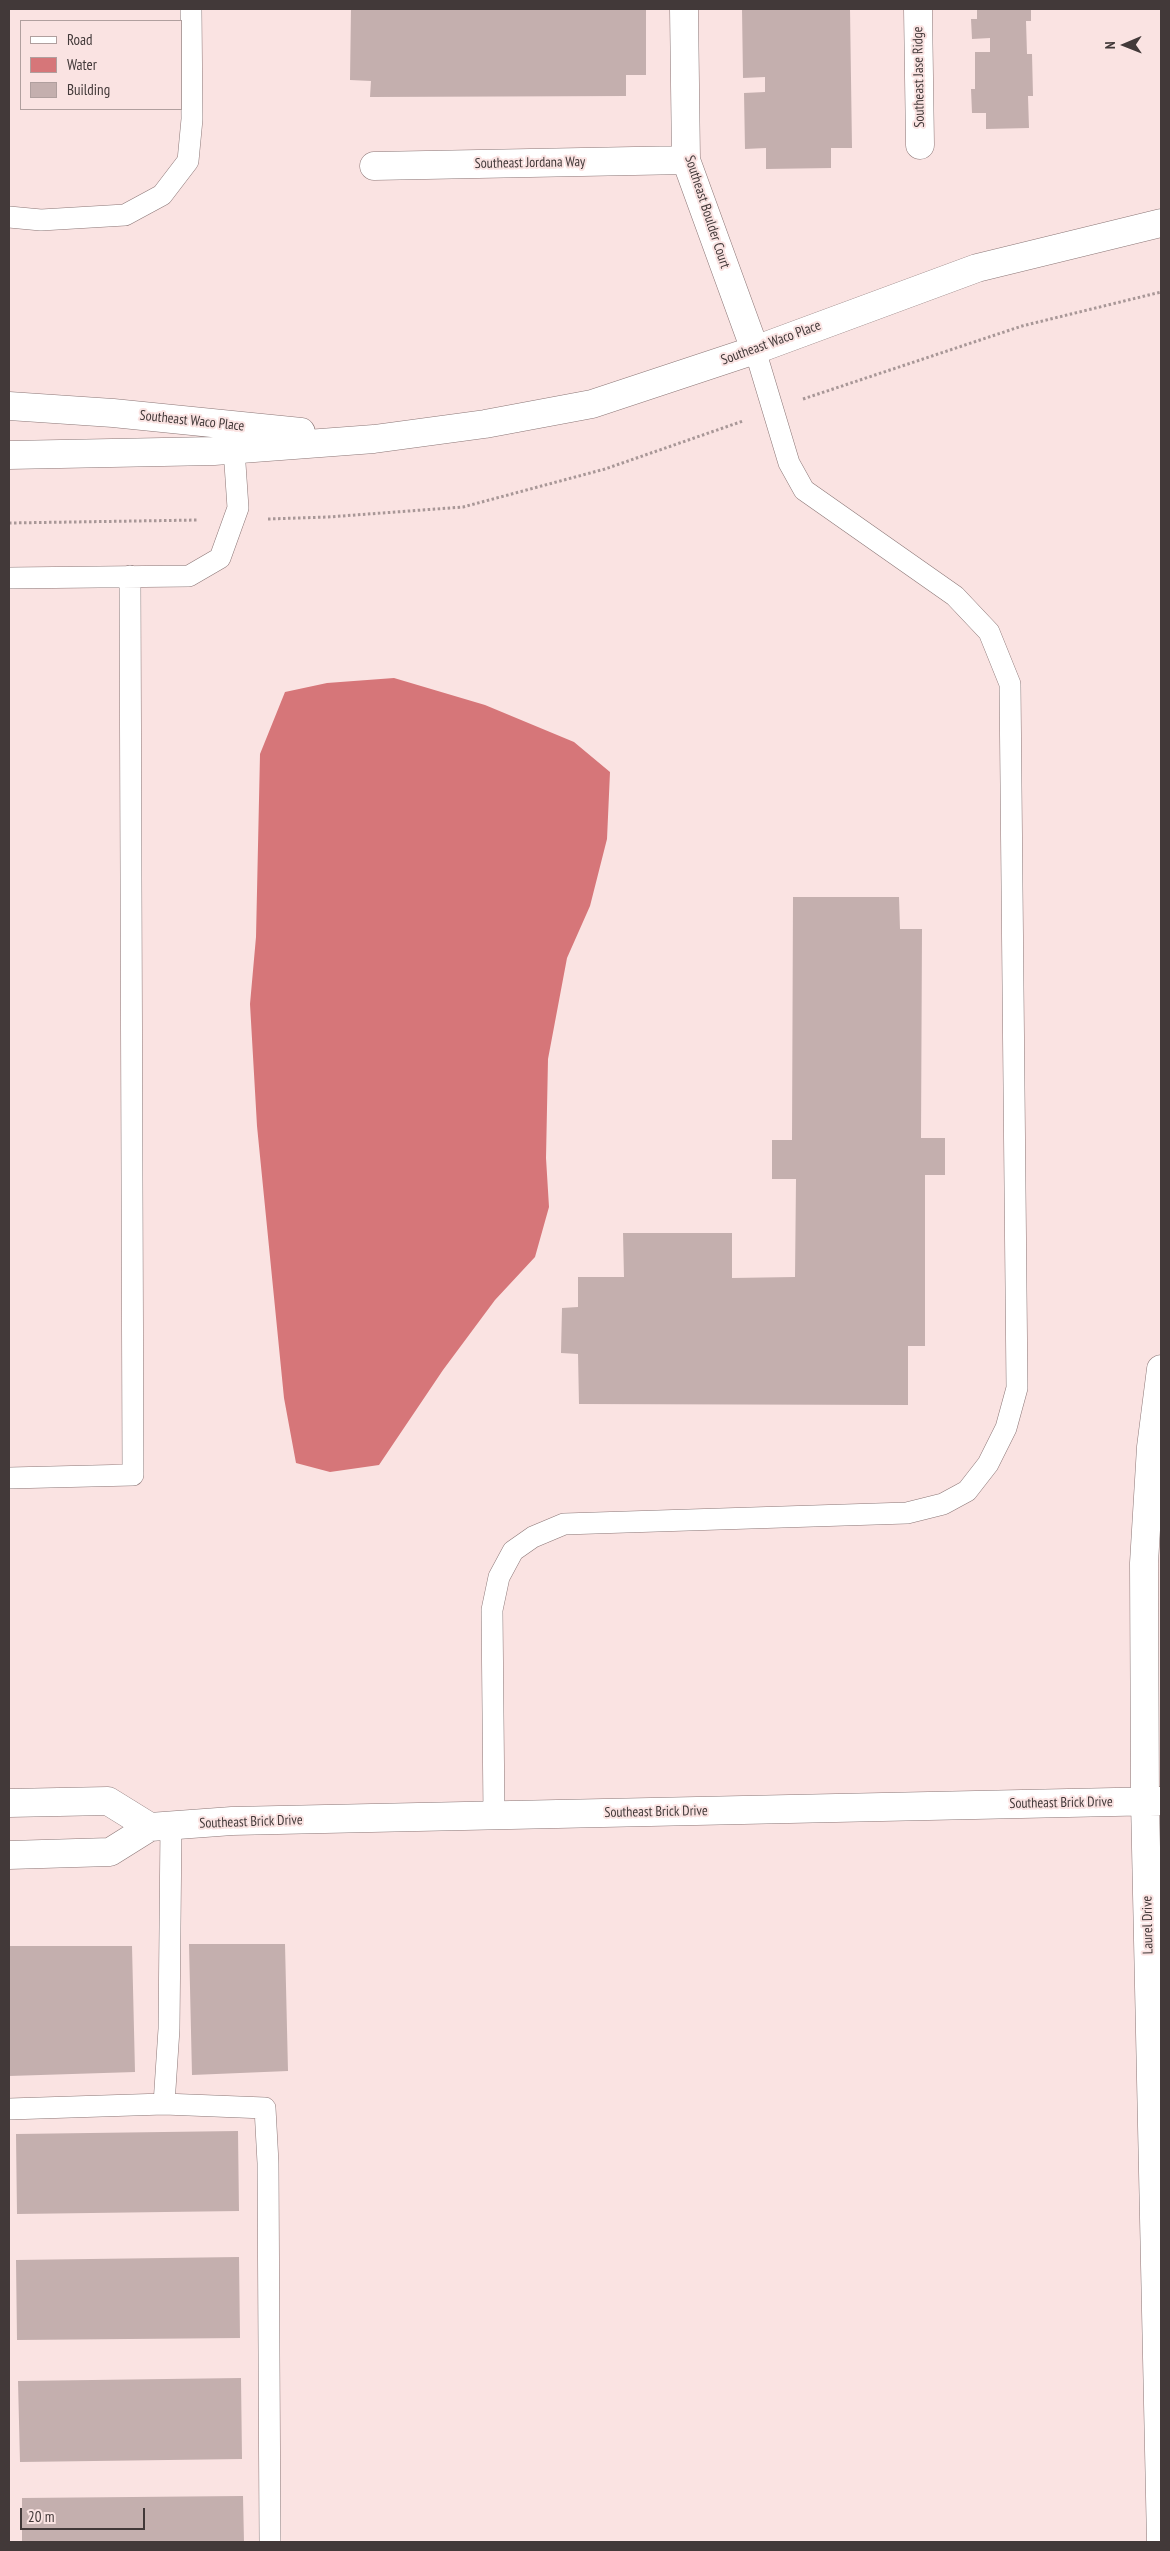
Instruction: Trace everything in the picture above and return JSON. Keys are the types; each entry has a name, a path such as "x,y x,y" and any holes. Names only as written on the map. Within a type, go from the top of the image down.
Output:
{"street":[{"name":"Southeast Boulder Court","path":"684,9 686,160 755,350"},
{"name":"Southeast Jase Ridge","path":"918,9 920,145"},
{"name":"Southeast Jordana Way","path":"374,166 686,160"},
{"name":"Southeast Waco Place","path":"9,455 234,450 374,439 485,424 592,404 755,350 977,268 1161,223"},
{"name":"Southeast Waco Place","path":"9,406 113,413 374,439"},
{"name":"Laurel Drive","path":"1161,1370 1156,1447 1144,1563 1153,1801 1161,2542"},
{"name":"Southeast Brick Drive","path":"9,1855 110,1852 161,1826 232,1821 1153,1801"},
{"path":"9,1803 108,1802 161,1826"}],"lane":[{"path":"9,217 41,220 125,215 162,195 188,161 192,119 191,9"},
{"path":"494,1816 492,1610 499,1577 513,1551 533,1537 564,1524 908,1513 943,1504 967,1491 988,1464 1006,1428 1017,1388 1010,684 989,632 955,596 804,490 789,463 755,350"},
{"path":"9,578 189,576 220,558 238,508 234,450"},
{"path":"9,1478 132,1475 130,576"},
{"path":"161,1826 168,2029 164,2104"},
{"path":"9,2109 164,2104 265,2108 268,2182 270,2542"}],"path":[{"path":"9,523 328,518 463,507 605,470 773,410 1022,326 1161,292"}],"water":[{"path":"394,678 485,705 574,742 610,772 607,839 590,906 567,958 548,1059 546,1158 549,1207 535,1257 495,1300 443,1370 379,1465 330,1472 296,1463 284,1398 257,1126 250,1004 256,937 260,754 285,692 327,683"}],"building":[{"path":"351,9 646,9 646,75 626,75 626,96 370,97 371,81 350,80"},
{"path":"742,9 850,9 852,148 831,148 831,168 766,169 766,148 745,149 744,93 765,92 765,77 743,78"},
{"path":"977,9 1031,9 1031,21 1026,21 1027,54 1032,54 1033,96 1028,96 1029,128 986,129 986,113 972,113 971,89 975,89 975,52 990,52 990,38 972,39 971,19 977,19"},
{"path":"793,897 899,897 900,929 922,929 921,1138 945,1138 945,1175 925,1175 925,1346 908,1346 908,1405 579,1404 578,1354 561,1353 562,1308 578,1307 578,1277 624,1277 623,1233 732,1233 732,1278 795,1277 796,1179 772,1179 772,1140 792,1140"},
{"path":"189,1944 285,1944 288,2071 192,2075"},
{"path":"9,1946 132,1946 135,2072 9,2076"},
{"path":"238,2131 239,2211 17,2214 16,2134"},
{"path":"239,2257 240,2338 17,2340 16,2260"},
{"path":"241,2378 242,2459 20,2462 18,2381"},
{"path":"243,2496 244,2542 22,2542 22,2498"}]}
